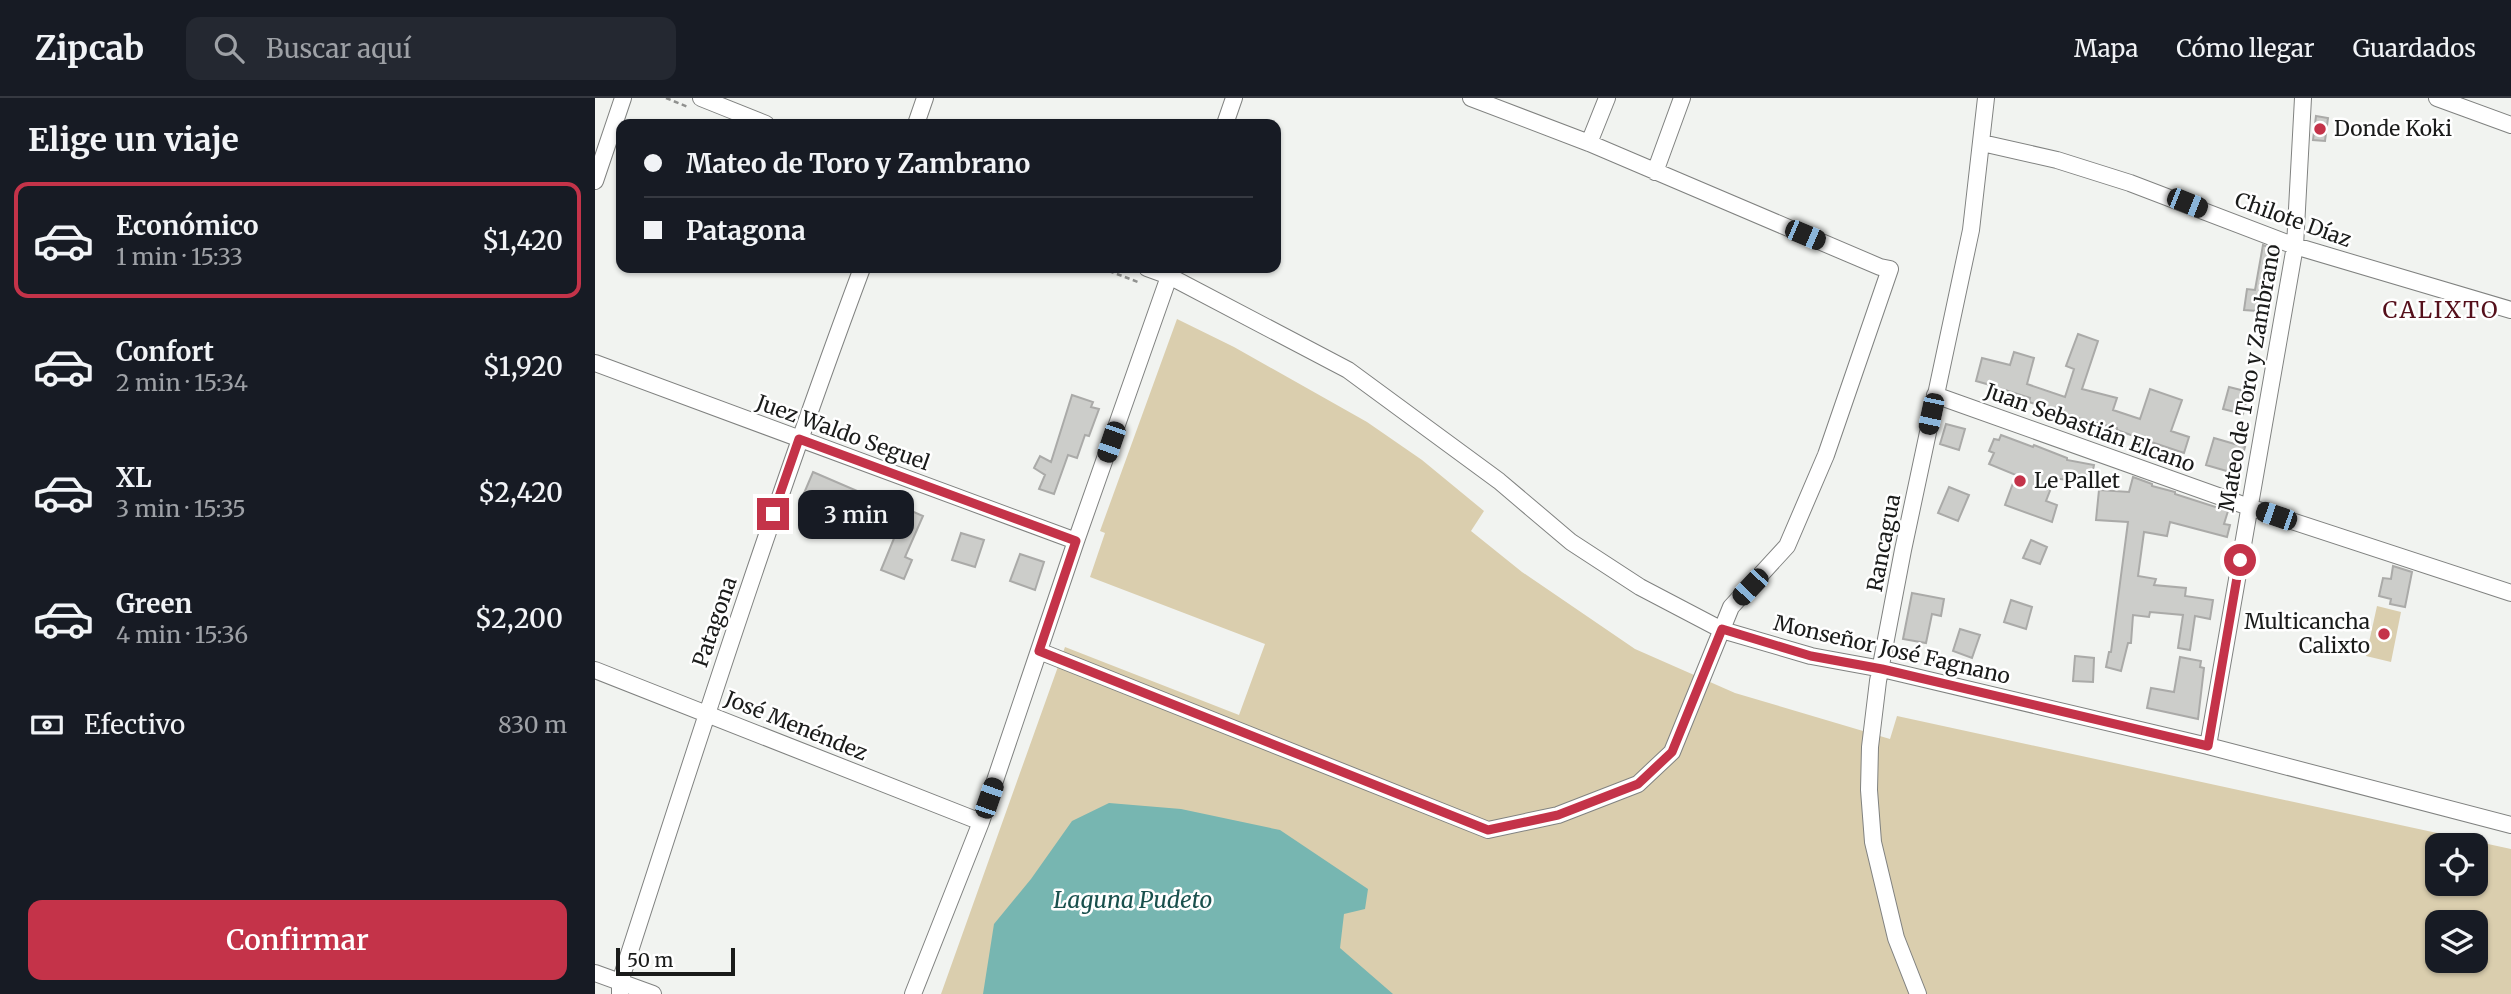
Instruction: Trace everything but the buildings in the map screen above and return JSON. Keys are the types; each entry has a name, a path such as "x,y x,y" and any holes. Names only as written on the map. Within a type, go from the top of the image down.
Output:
{"street":[{"path":"595,181 623,98"},
{"path":"701,98 754,119"},
{"path":"918,119 925,98"},
{"path":"1227,119 1234,98"},
{"path":"1039,651 1488,830 1558,815 1638,784 1672,752 1731,607 1787,546 1826,455 1890,269 1879,267 1589,143 1471,98"},
{"path":"1589,143 1607,98"},
{"path":"1655,172 1682,98"},
{"name":"Rancagua","path":"1918,994 1896,939 1873,842 1869,790 1870,747 1882,669 1935,395 1971,230 1986,98"},
{"name":"Mateo de Toro y Zambrano","path":"2208,746 2295,246 2304,98"},
{"path":"2437,98 2511,125"},
{"name":"Chilote Díaz","path":"1982,143 2057,160 2187,203 2295,246 2511,310"},
{"name":"Patagona","path":"620,988 706,713 799,439 860,273"},
{"path":"913,994 981,822 1171,273"},
{"name":"Monseñor José Fagnano","path":"1173,273 1348,370 1499,481 1571,542 1640,587 1722,629 1811,656 1882,669 2208,746 2511,825"},
{"name":"Juez Waldo Seguel","path":"595,363 1076,541"},
{"name":"Juan Sebastián Elcano","path":"1935,395 2249,507 2511,593"},
{"name":"José Menéndez","path":"595,670 981,822"},
{"path":"595,973 620,988 653,994"}],"path":[{"path":"1115,273 1139,282"}],"shaded area":[{"path":"1177,319 1234,347 1367,422 1422,460 1484,511 1471,531 1522,572 1635,649 1735,693 1890,739 1897,716 2437,833 2425,833 2425,896 2488,896 2488,844 2511,849 2511,994 941,994 1065,647 1239,715 1265,644 1090,577 1105,533 1100,531"},
{"name":"Multicancha Calixto","path":"2377,606 2401,612 2391,662 2366,656"}],"water":[{"name":"Laguna Pudeto","path":"1109,803 1181,809 1280,830 1368,889 1365,909 1344,914 1340,948 1393,994 983,994 994,924 1031,879 1072,821"}],"place":[{"name":"Donde Koki","path":"2320,129"},
{"name":"Le Pallet","path":"2020,481"},
{"name":"Multicancha Calixto","path":"2384,634"}],"district":[{"name":"CALIXTO","path":"2441,310"}],"route":[{"path":"773,514 799,439 1076,541 1039,651 1488,830 1558,815 1638,784 1672,752 1722,629 1811,656 1882,669 2208,746 2240,560"}]}
